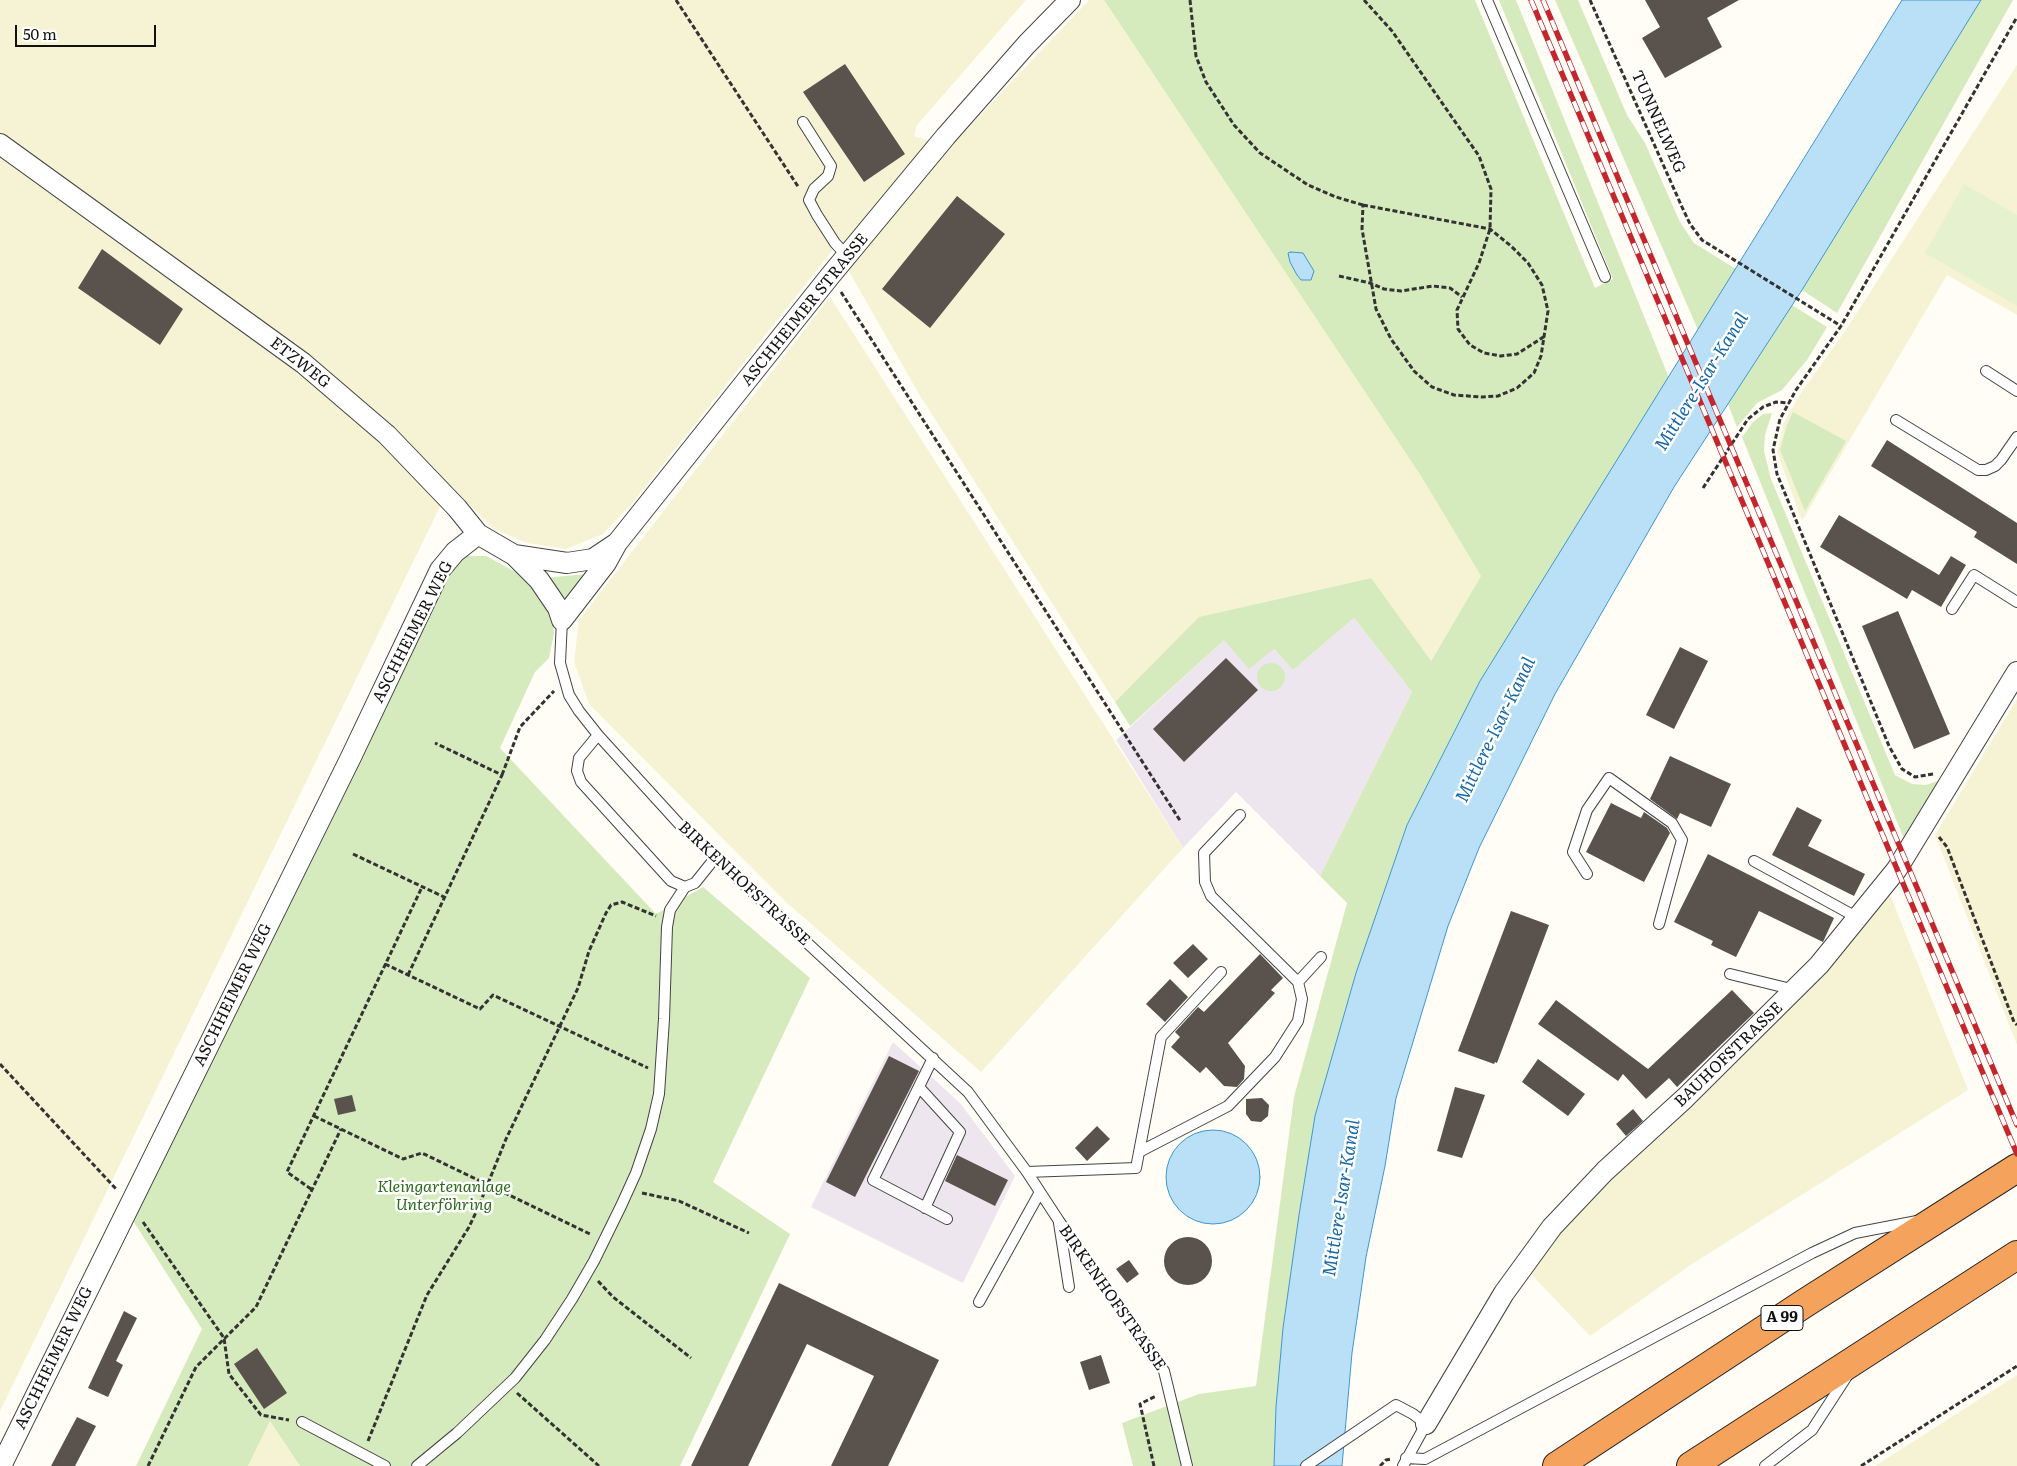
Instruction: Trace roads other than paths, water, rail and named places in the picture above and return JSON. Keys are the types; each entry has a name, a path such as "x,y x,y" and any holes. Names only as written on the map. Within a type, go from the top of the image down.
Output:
{"highway":[{"name":"A 99","path":"1557,1466 2013,1170"},
{"path":"1690,1466 2017,1255"}],"street":[{"name":"ASCHHEIMER STRASSE","path":"514,555 567,564 593,559 617,543 830,276 985,92 1027,44 1070,0"},
{"name":"ETZWEG","path":"0,144 303,364 387,435 457,508 478,534 514,555 539,580 558,608 562,620"},
{"name":"ASCHHEIMER WEG","path":"1,1466 352,757 440,570 455,552 478,534"},
{"path":"562,620 606,563 617,543"},
{"name":"BAUHOFSTRASSE","path":"1426,1424 1504,1293 1552,1226 1605,1171 1685,1098 1795,990 1819,965 1897,869 2017,672"}],"lane":[{"path":"1487,0 1605,278"},
{"path":"803,122 831,166 828,176 814,189 809,200 830,236 847,256"},
{"path":"1986,371 2017,391"},
{"path":"1896,420 1978,470 1986,470 1994,466 2001,460 2017,437"},
{"path":"1952,609 1974,575 2017,602"},
{"name":"BIRKENHOFSTRASSE","path":"562,620 560,663 569,695 598,735 680,825 968,1092 1027,1172 1164,1371 1170,1389 1187,1466"},
{"path":"598,735 579,758 577,770 581,782 672,882 686,887"},
{"path":"1587,874 1573,852 1588,810 1609,778 1672,823 1682,840 1659,924"},
{"path":"1139,1152 1228,1106 1275,1057 1298,1021 1302,999 1298,982 1211,896 1205,882 1204,853 1240,815"},
{"path":"417,1466 457,1433 508,1384 545,1340 589,1271 604,1241 626,1193 651,1129 659,1094 670,910 686,887 695,883 715,858"},
{"path":"1754,861 1858,918"},
{"path":"1298,982 1320,958"},
{"path":"1027,1172 1136,1168 1161,1037 1221,972"},
{"path":"1730,974 1795,990"},
{"path":"933,1058 873,1180 947,1219"},
{"path":"919,1087 960,1132 925,1208"},
{"path":"979,1302 1040,1192"},
{"path":"1405,1462 1425,1458 1812,1253 1855,1233 1938,1217"},
{"path":"1059,1221 1069,1287"},
{"path":"1766,1466 1812,1430 1862,1354"},
{"path":"1306,1466 1396,1406 1413,1414 1426,1424 1405,1462"},
{"path":"302,1422 385,1466"}],"water":[{"name":"Mittlere-Isar-Kanal","path":"1902,0 1981,0 1802,290 1674,487 1555,694 1479,848 1448,926 1396,1098 1385,1166 1366,1257 1352,1353 1342,1466 1274,1466 1276,1407 1283,1328 1315,1116 1356,973 1407,825 1480,681"},
{"path":"1288,253 1303,253 1314,271 1311,280 1301,280 1297,275 1290,262"},
{"path":"1213,1130 1231,1133 1246,1144 1257,1159 1260,1177 1257,1195 1246,1210 1231,1221 1213,1224 1195,1221 1180,1210 1169,1195 1166,1177 1169,1159 1180,1144 1195,1133"}],"railway":[{"path":"1531,0 2017,1154"},
{"path":"1543,0 2017,1125"}],"park label":[{"name":"Kleingartenanlage Unterföhring","path":"444,1196"}]}
